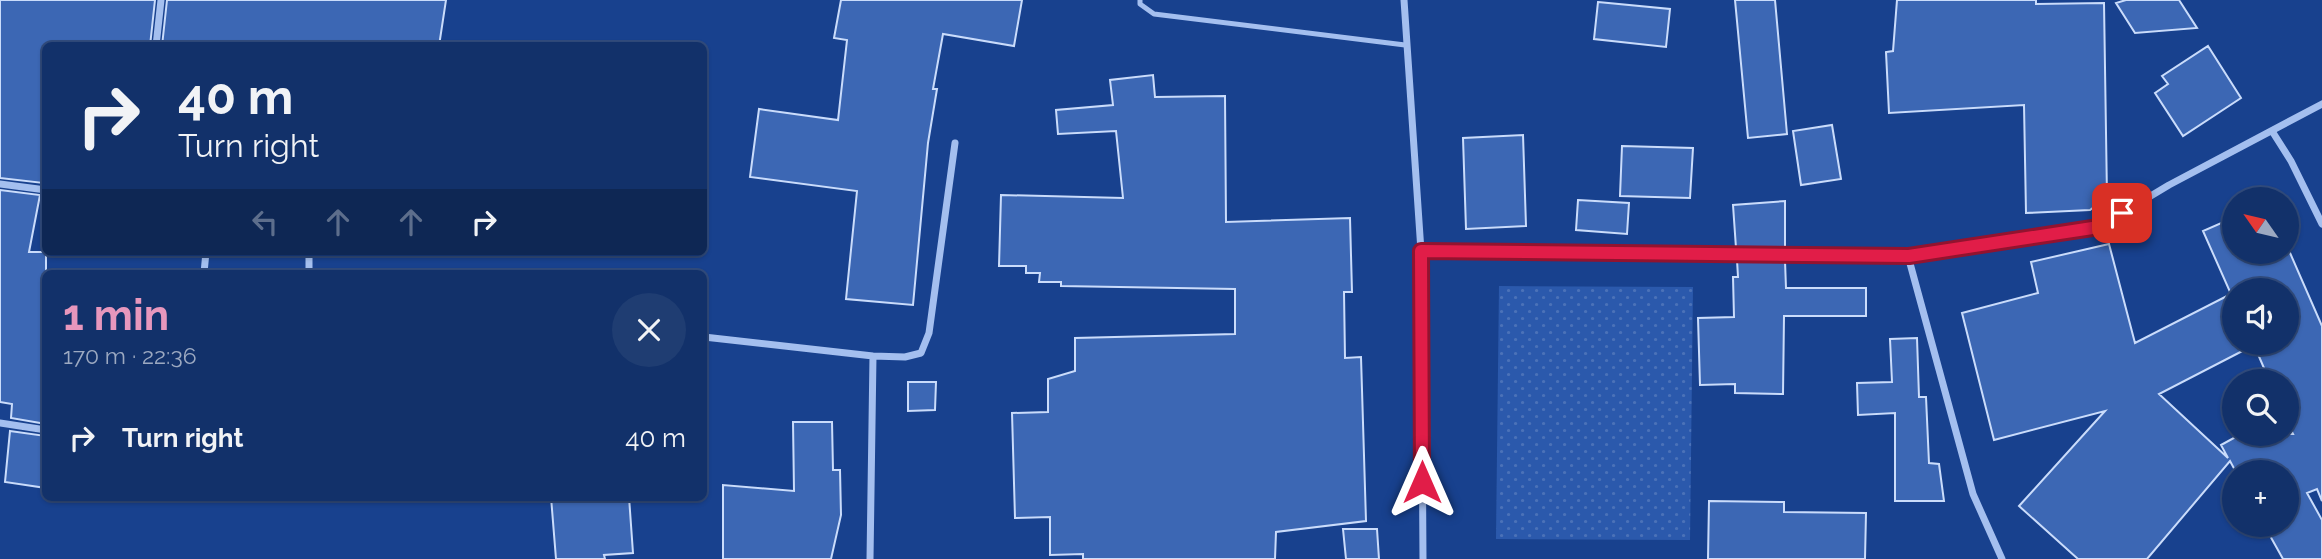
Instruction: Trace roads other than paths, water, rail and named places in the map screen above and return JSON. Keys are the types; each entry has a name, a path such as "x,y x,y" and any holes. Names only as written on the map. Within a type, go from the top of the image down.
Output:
{"street":[{"path":"156,42 160,0"},
{"path":"1404,0 1421,251 1423,559"},
{"path":"1421,251 1909,256 2099,227 2169,185 2322,104"},
{"path":"2272,131 2291,161 2322,224"},
{"path":"707,337 873,356 905,358 921,353 929,333 955,143"},
{"path":"0,184 42,189"},
{"path":"1909,256 1973,494 2002,559"},
{"path":"870,559 873,356"},
{"path":"0,423 42,429"}],"lane":[{"path":"1140,0 1140,4 1154,14 1405,45"}]}
